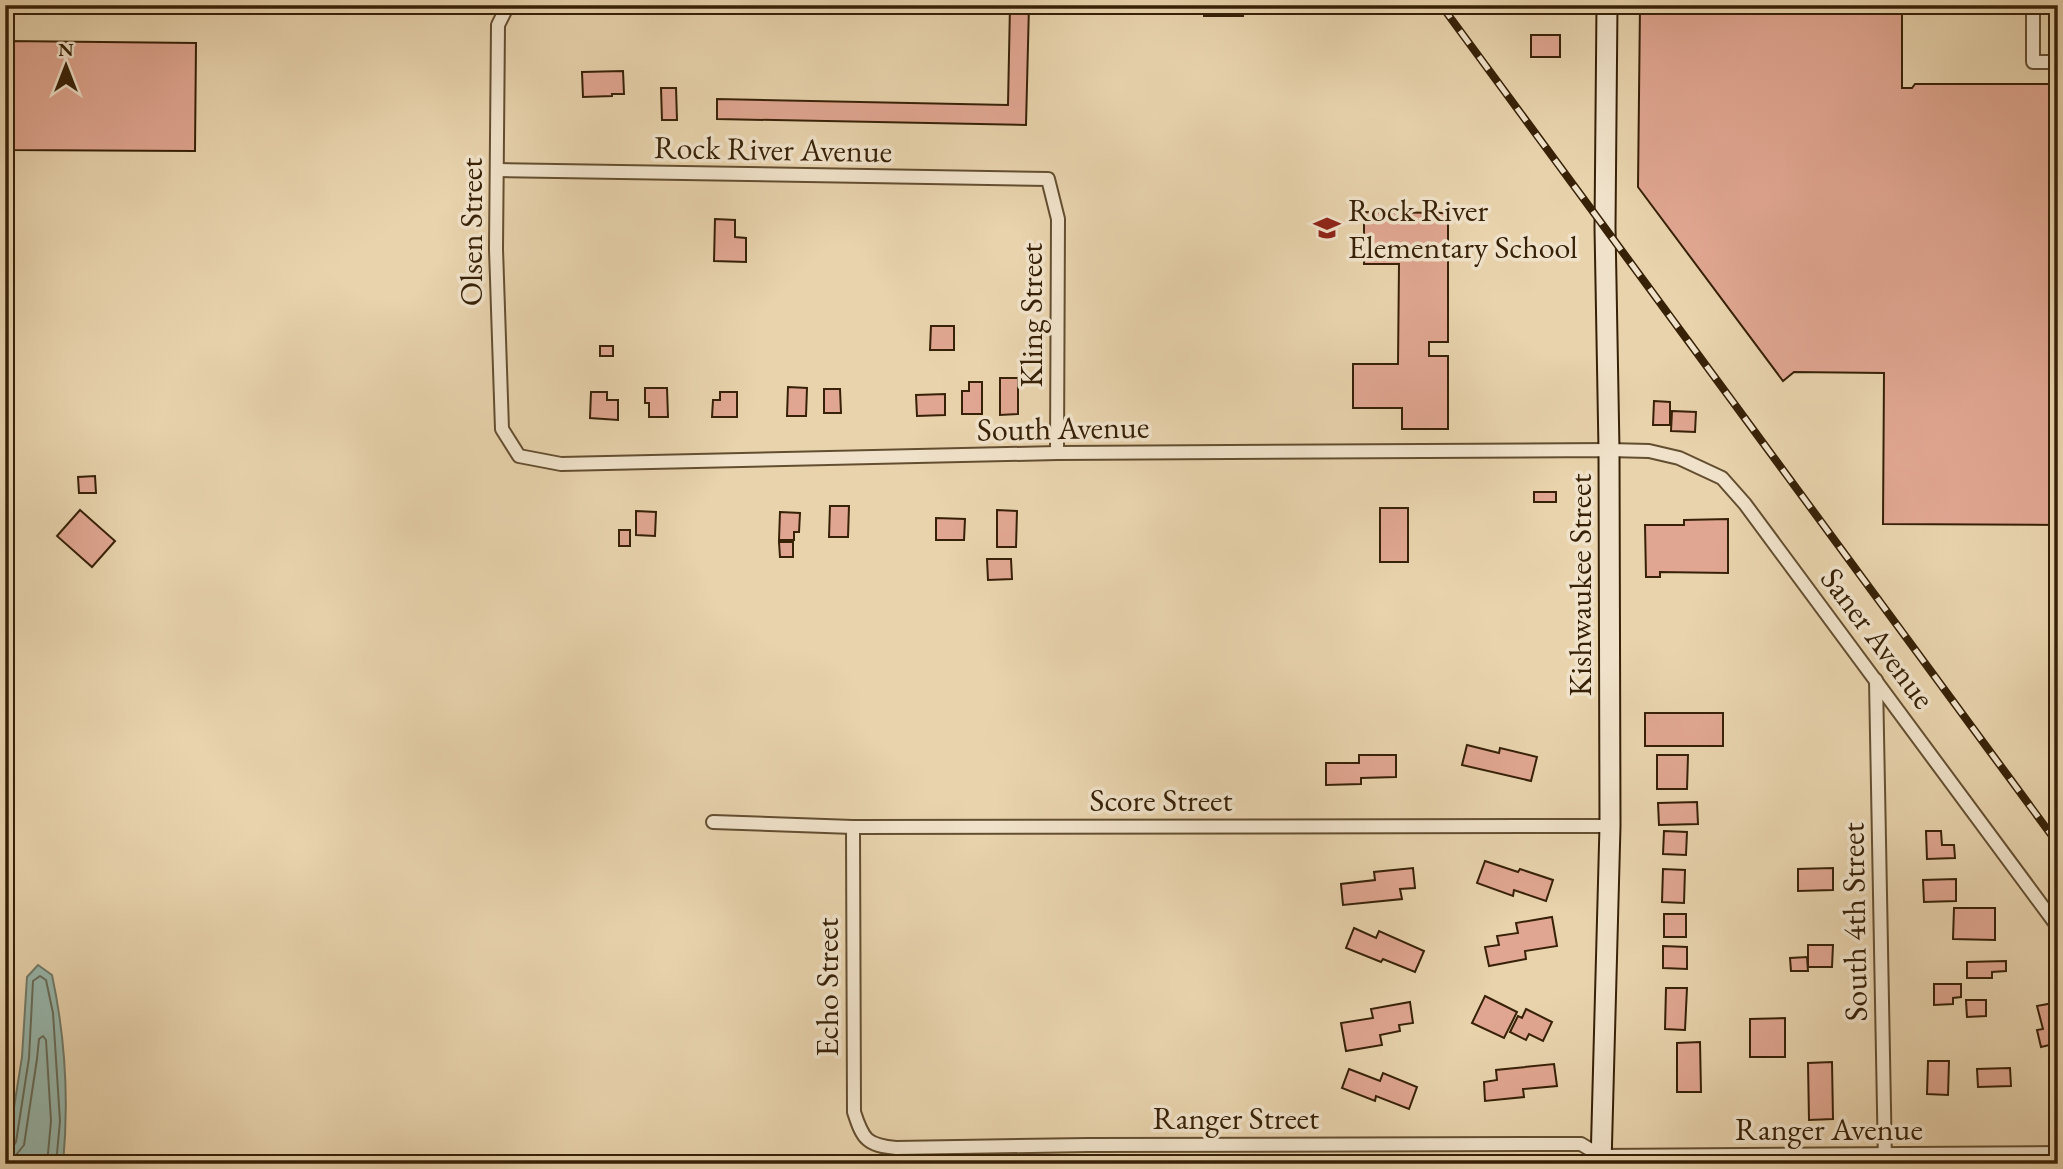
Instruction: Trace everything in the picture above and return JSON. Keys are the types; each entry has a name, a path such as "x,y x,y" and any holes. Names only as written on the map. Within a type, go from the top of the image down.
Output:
{"street":[{"name":"Olsen Street","path":"508,5 498,25 496,249 502,429 519,456"},
{"name":"Kishwaukee Street","path":"1601,1160 1609,826 1609,450 1605,227 1607,5"},
{"path":"2033,5 2033,62 2058,62"},
{"name":"Rock River Avenue","path":"497,170 1048,179"},
{"name":"Kling Street","path":"1048,179 1058,219 1057,453"},
{"name":"South Avenue","path":"519,456 561,464 1057,453 1609,450"},
{"name":"Saner Avenue","path":"1609,450 1649,450 1679,458 1721,478 1745,504 2058,927"},
{"name":"South 4th Street","path":"1876,680 1885,1160"},
{"name":"Score Street","path":"713,822 853,827 1609,826"},
{"name":"Echo Street","path":"853,827 854,1112 860,1131 869,1143"},
{"name":"Ranger Street","path":"869,1143 896,1148 1581,1144 1601,1160"},
{"name":"Ranger Avenue","path":"1601,1160 1885,1160 2058,1153"}],"water":[{"path":"38,965 52,975 60,1021 66,1093 63,1164 5,1164 22,1057 27,977"}],"building":[{"path":"1010,5 1029,5 1026,125 717,119 717,99 1008,105"},
{"path":"1204,5 1243,5 1243,16 1204,16"},
{"path":"1640,5 1902,5 1902,88 1912,88 1915,84 2058,84 2058,525 1883,524 1884,373 1794,372 1783,381 1638,187"},
{"path":"1531,35 1560,35 1560,57 1531,57"},
{"path":"7,41 196,43 195,151 6,150"},
{"path":"623,71 624,94 583,97 582,72"},
{"path":"661,88 676,88 677,120 662,120"},
{"path":"1364,212 1448,213 1448,342 1429,342 1429,356 1448,356 1448,429 1402,429 1402,408 1353,408 1353,364 1398,364 1399,264 1364,264"},
{"path":"715,219 735,220 735,237 746,238 746,262 714,261"},
{"path":"931,326 954,326 954,350 930,350"},
{"path":"600,346 613,346 613,356 600,356"},
{"path":"1000,378 1018,378 1018,414 1000,415"},
{"path":"969,382 982,382 982,414 962,414 962,391 969,391"},
{"path":"788,387 807,388 806,416 787,416"},
{"path":"645,388 667,388 668,417 649,417"},
{"path":"824,389 840,389 841,413 824,413"},
{"path":"591,392 607,392 607,400 618,400 618,420 590,418"},
{"path":"720,392 737,392 737,417 712,417 713,400 720,400"},
{"path":"945,394 945,415 917,416 916,395"},
{"path":"1654,401 1670,402 1670,425 1653,425"},
{"path":"1672,411 1696,412 1695,432 1671,431"},
{"path":"95,476 96,493 79,493 78,477"},
{"path":"1534,492 1556,492 1556,502 1534,502"},
{"path":"830,506 849,506 848,537 829,537"},
{"path":"1380,508 1408,508 1408,562 1380,562"},
{"path":"80,510 115,541 92,567 57,536"},
{"path":"997,510 1017,511 1016,547 997,547"},
{"path":"636,511 656,512 655,536 636,535"},
{"path":"780,512 800,513 799,532 794,532 794,540 779,540"},
{"path":"936,518 965,519 964,540 936,540"},
{"path":"1728,519 1728,573 1660,572 1660,577 1646,577 1645,525 1684,525 1684,520"},
{"path":"619,530 630,530 630,546 619,546"},
{"path":"779,542 793,542 793,557 780,557"},
{"path":"987,559 1011,559 1012,579 988,580"},
{"path":"1645,713 1723,713 1723,746 1645,746"},
{"path":"1467,745 1499,753 1500,748 1537,757 1531,781 1462,765"},
{"path":"1359,755 1396,755 1396,777 1361,778 1361,784 1326,785 1326,763 1359,763"},
{"path":"1657,755 1688,755 1687,789 1657,789"},
{"path":"1697,802 1698,824 1659,825 1658,803"},
{"path":"1664,831 1687,832 1686,855 1663,854"},
{"path":"1926,831 1941,831 1942,845 1954,845 1955,858 1927,859"},
{"path":"1485,861 1553,880 1546,901 1514,890 1513,896 1477,883"},
{"path":"1413,868 1415,888 1400,889 1402,899 1343,905 1341,884 1375,880 1374,872"},
{"path":"1833,868 1833,890 1798,891 1798,869"},
{"path":"1663,869 1685,870 1684,903 1662,902"},
{"path":"1956,879 1956,901 1924,902 1923,880"},
{"path":"1954,908 1995,908 1995,940 1953,939"},
{"path":"1664,914 1686,914 1686,937 1664,937"},
{"path":"1552,917 1557,946 1525,951 1526,959 1489,966 1485,947 1499,945 1497,936 1518,933 1516,923"},
{"path":"1354,928 1376,938 1379,931 1424,951 1415,972 1346,948"},
{"path":"1808,945 1833,945 1832,967 1808,967"},
{"path":"1663,946 1687,947 1687,969 1663,968"},
{"path":"1807,957 1808,971 1791,971 1790,958"},
{"path":"2006,961 2006,971 1992,972 1992,978 1967,978 1967,962"},
{"path":"1934,984 1961,984 1961,997 1953,998 1953,1004 1934,1005"},
{"path":"1666,988 1687,988 1685,1030 1665,1029"},
{"path":"1485,996 1517,1012 1504,1038 1472,1023"},
{"path":"1966,1000 1986,1000 1986,1016 1967,1017"},
{"path":"1410,1002 1413,1023 1399,1025 1400,1031 1380,1035 1382,1045 1346,1051 1341,1023 1373,1018 1371,1009"},
{"path":"2058,1002 2058,1043 2041,1047 2037,1030 2043,1029 2037,1006"},
{"path":"1526,1009 1552,1022 1543,1041 1529,1034 1526,1040 1510,1032 1518,1016 1522,1018"},
{"path":"1785,1018 1785,1057 1750,1057 1750,1019"},
{"path":"1700,1042 1701,1092 1677,1092 1677,1043"},
{"path":"1928,1061 1949,1061 1948,1095 1927,1094"},
{"path":"1832,1062 1833,1119 1809,1120 1808,1063"},
{"path":"1554,1064 1557,1086 1523,1089 1524,1097 1485,1101 1484,1082 1497,1080 1496,1070"},
{"path":"2010,1068 2011,1086 1978,1087 1977,1069"},
{"path":"1349,1069 1380,1081 1383,1073 1417,1087 1409,1109 1376,1096 1375,1101 1342,1088"}],"railway":[{"path":"1441,5 2058,844"}],"place":[{"name":"Rock River Elementary School","path":"1327,228"}]}
